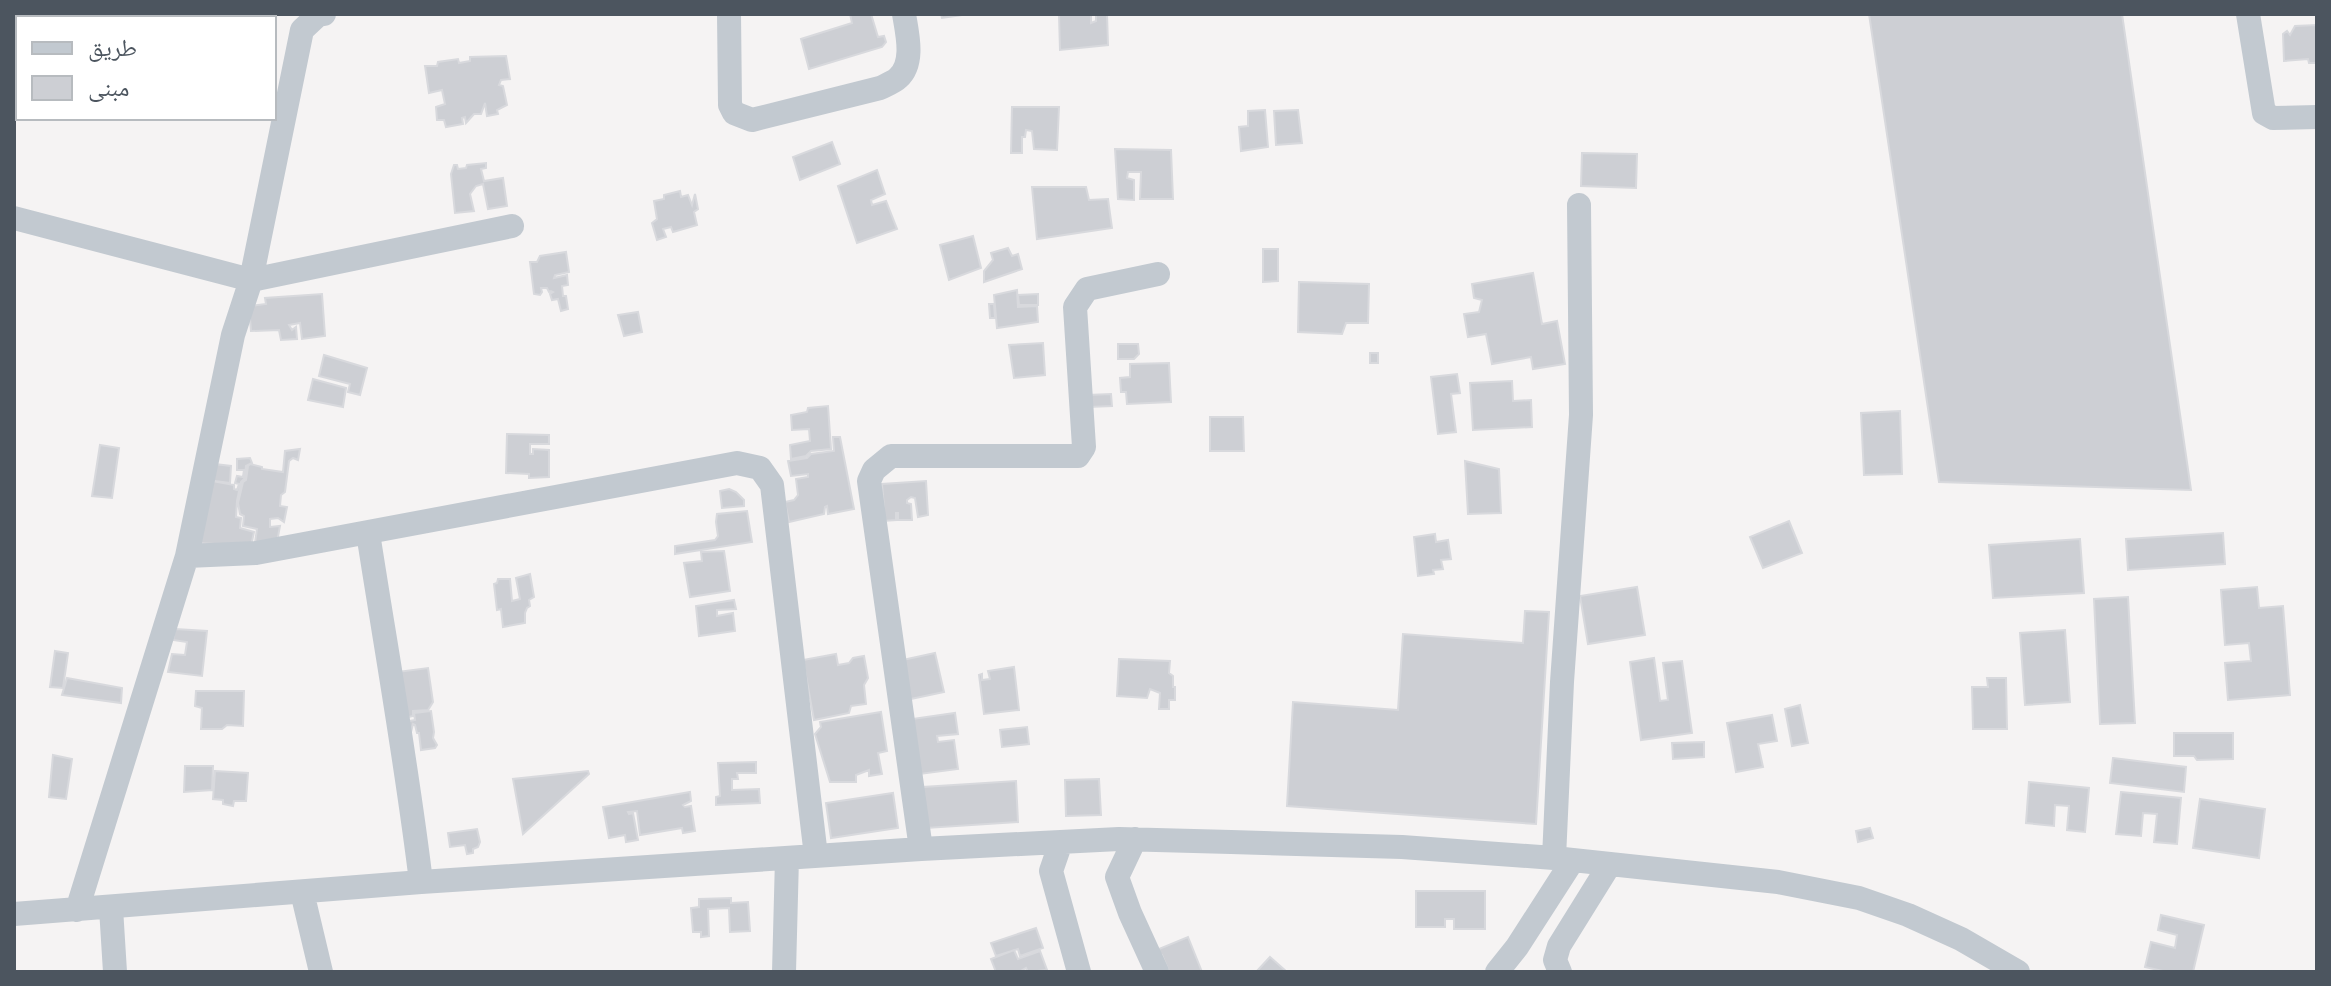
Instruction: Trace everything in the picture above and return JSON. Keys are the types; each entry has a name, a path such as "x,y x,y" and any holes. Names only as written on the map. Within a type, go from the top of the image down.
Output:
{"street":[{"path":"77,910 187,556 233,335 251,280 302,30 318,15 324,14"},
{"path":"729,14 730,105 734,113 752,120 880,88 899,78 906,66 909,44 904,14"},
{"path":"2248,14 2264,113 2273,118 2317,117"},
{"path":"1497,972 1517,947 1563,859 1562,682 1581,415 1579,205"},
{"path":"14,218 251,280 512,226"},
{"path":"921,849 869,481 874,470 891,456 1078,456 1084,447 1075,307 1087,289 1158,274"},
{"path":"187,556 256,553 737,463 760,468 772,485 816,856"},
{"path":"368,533 409,782 421,882"},
{"path":"1135,839 1117,877 1157,972"},
{"path":"14,914 421,882 921,849 1135,839 1402,847 1563,859 1778,882 1845,895 1908,915 1961,939 2018,972"},
{"path":"1061,842 1051,871 1079,972"},
{"path":"784,972 787,858"},
{"path":"1560,972 1555,960 1559,946 1610,864"},
{"path":"302,892 321,972"},
{"path":"111,908 115,972"}],"building":[{"path":"850,14 871,14 878,37 884,36 886,42 882,47 809,69 801,39 852,23"},
{"path":"941,14 969,14 942,18"},
{"path":"1059,14 1091,14 1091,23 1096,21 1096,14 1107,14 1108,45 1060,50"},
{"path":"1869,14 2122,14 2191,490 1939,482"},
{"path":"2317,25 2317,63 2309,63 2308,59 2284,61 2283,34 2287,31 2290,35 2295,26"},
{"path":"506,56 510,79 501,80 499,85 503,86 507,105 497,110 498,114 487,116 485,103 481,114 474,114 466,123 465,117 462,118 463,124 446,127 444,120 437,120 436,107 445,104 442,90 429,93 425,66 437,66 438,62 458,59 459,63 470,61 470,57"},
{"path":"1012,107 1059,107 1057,150 1034,149 1032,131 1026,130 1025,137 1022,137 1022,153 1011,153"},
{"path":"1265,110 1268,147 1241,151 1239,127 1248,126 1248,111"},
{"path":"1298,110 1302,143 1276,145 1274,111"},
{"path":"832,142 840,164 800,180 793,157"},
{"path":"1115,149 1171,150 1173,199 1140,199 1141,172 1128,172 1127,178 1134,180 1134,200 1118,199"},
{"path":"1582,153 1637,154 1636,188 1581,186"},
{"path":"486,163 486,168 481,169 484,181 503,178 507,206 488,209 483,184 476,186 470,194 474,211 455,213 451,174 454,165 458,169"},
{"path":"877,170 885,194 871,200 872,205 886,201 897,229 857,243 838,186"},
{"path":"1032,187 1086,187 1089,200 1108,199 1112,228 1037,239"},
{"path":"680,191 681,197 688,195 692,205 695,194 697,225 673,232 671,227 663,229 666,237 657,240 652,223 657,219 654,201"},
{"path":"973,236 981,268 949,280 940,245"},
{"path":"1008,248 1012,256 1018,254 1022,269 984,282 984,271 993,260 991,253"},
{"path":"1263,249 1278,249 1278,281 1263,282"},
{"path":"566,252 569,272 555,275 554,278 567,275 568,285 562,286 568,309 561,311 558,299 552,300 550,294 553,292 547,288 541,288 540,295 534,294 530,262 537,262 540,256"},
{"path":"1533,273 1542,324 1557,321 1565,364 1533,369 1531,357 1492,364 1486,334 1468,337 1464,314 1479,312 1482,300 1474,298 1472,284"},
{"path":"1299,282 1369,284 1368,323 1346,323 1342,334 1298,332"},
{"path":"1017,290 1018,307 1037,306 1038,322 997,328 994,295"},
{"path":"322,294 325,336 302,339 300,323 289,325 292,330 296,327 297,339 281,340 279,330 251,331 249,306 266,304 265,298"},
{"path":"1038,294 1038,305 1019,305 1018,295"},
{"path":"989,304 994,304 995,318 990,318"},
{"path":"638,312 642,332 624,336 618,315"},
{"path":"1043,343 1045,375 1014,378 1009,345"},
{"path":"1118,344 1138,344 1139,354 1134,359 1118,359"},
{"path":"1370,353 1378,353 1378,363 1370,363"},
{"path":"324,355 367,368 360,395 348,392 350,384 319,376"},
{"path":"1169,363 1171,402 1127,404 1126,392 1121,392 1120,378 1130,377 1130,364"},
{"path":"1457,374 1460,393 1451,394 1456,432 1438,434 1431,377"},
{"path":"313,379 346,388 343,407 308,400"},
{"path":"1512,381 1513,401 1531,400 1532,427 1473,430 1470,383"},
{"path":"1111,394 1112,406 1088,407 1088,395"},
{"path":"828,406 831,449 811,451 806,456 791,459 790,445 810,441 809,429 792,430 791,415 807,412 808,408"},
{"path":"1900,411 1902,474 1864,475 1861,413"},
{"path":"1210,417 1243,417 1244,451 1210,451"},
{"path":"507,434 549,435 549,444 530,444 530,454 533,454 533,449 549,450 549,477 529,478 529,474 506,473"},
{"path":"833,437 840,437 854,509 828,514 827,506 824,514 789,522 785,502 794,500 798,495 796,479 808,477 808,474 791,476 788,461 834,451"},
{"path":"100,445 119,448 112,498 92,496"},
{"path":"300,449 298,460 293,458 289,461 285,492 281,495 280,506 287,507 284,522 278,518 270,519 270,527 280,526 277,542 255,543 257,529 243,526 244,516 240,514 238,503 248,466 283,472 285,451"},
{"path":"250,458 252,463 246,466 245,478 241,482 236,517 241,518 240,528 254,532 251,546 196,543 207,480 234,485 237,490 237,476 243,477 244,470 237,470 237,459"},
{"path":"1465,461 1499,469 1501,513 1468,514"},
{"path":"206,463 231,466 230,483 207,480"},
{"path":"926,481 928,515 918,517 915,498 911,497 907,503 911,504 912,520 898,520 896,513 896,520 883,521 882,484"},
{"path":"729,489 744,500 744,506 722,508 720,491"},
{"path":"747,511 752,542 675,554 675,546 715,540 718,536 717,514"},
{"path":"1789,521 1802,553 1763,568 1750,537"},
{"path":"2223,533 2225,564 2128,570 2126,539"},
{"path":"1435,534 1436,542 1448,540 1451,559 1441,560 1443,569 1433,570 1434,574 1418,576 1414,537"},
{"path":"2080,539 2084,593 1993,598 1989,545"},
{"path":"724,551 730,591 690,597 684,563 702,561 701,552"},
{"path":"530,574 534,597 529,600 525,623 503,627 494,584 498,579 510,579 512,601 520,599 516,578"},
{"path":"1637,587 1645,635 1588,644 1580,596"},
{"path":"2257,587 2259,608 2283,606 2290,695 2228,700 2225,663 2251,661 2249,643 2225,645 2221,590"},
{"path":"2128,597 2135,723 2100,724 2094,599"},
{"path":"734,600 736,609 717,610 717,616 733,613 735,631 699,636 696,606"},
{"path":"1525,611 1549,612 1536,824 1287,806 1293,702 1398,710 1403,634 1523,643"},
{"path":"175,629 207,631 202,676 168,672 172,654 185,655 187,642 173,640"},
{"path":"2065,630 2070,702 2025,705 2020,633"},
{"path":"55,651 68,653 63,688 50,687"},
{"path":"935,653 944,692 906,700 898,661"},
{"path":"836,654 838,665 864,656 868,678 864,685 866,704 851,706 849,713 814,720 803,660"},
{"path":"1654,658 1660,701 1668,700 1663,663 1682,661 1692,733 1641,740 1630,662"},
{"path":"1119,659 1170,661 1169,673 1173,676 1175,700 1169,700 1169,709 1159,709 1160,693 1150,689 1147,698 1117,696"},
{"path":"1014,667 1019,710 984,714 979,675 982,674 982,680 990,679 988,671"},
{"path":"428,668 433,702 428,710 413,711 413,716 404,718 404,722 415,720 414,713 431,711 433,738 437,745 421,750 415,725 411,732 403,733 400,715 404,712 399,713 397,699 402,698 397,672"},
{"path":"67,678 122,688 121,703 62,695"},
{"path":"1987,678 2006,678 2007,729 1973,729 1972,687 1988,687"},
{"path":"196,691 244,691 243,726 201,729 202,708 195,706"},
{"path":"1800,705 1808,743 1792,746 1785,709"},
{"path":"881,712 887,751 878,753 882,774 869,776 869,770 856,775 856,782 830,782 815,734 821,727 820,722"},
{"path":"955,713 958,734 937,736 938,742 954,740 958,769 920,774 912,719"},
{"path":"1772,715 1777,741 1758,744 1763,767 1736,772 1727,723"},
{"path":"1027,727 1029,744 1002,747 1000,730"},
{"path":"2174,733 2233,733 2233,759 2197,760 2194,756 2174,756"},
{"path":"1704,742 1704,757 1673,759 1672,743"},
{"path":"53,755 72,759 66,799 49,797"},
{"path":"2113,758 2186,767 2184,792 2110,783"},
{"path":"756,762 756,773 737,773 738,779 732,779 732,790 759,789 760,803 716,805 716,797 720,796 718,763"},
{"path":"185,766 213,766 212,790 184,792"},
{"path":"215,771 248,773 246,801 234,801 233,806 213,799"},
{"path":"588,771 589,774 523,834 513,779"},
{"path":"1099,779 1101,815 1066,816 1065,780"},
{"path":"1016,781 1018,822 926,828 923,787"},
{"path":"2029,782 2089,788 2085,832 2067,830 2069,806 2055,805 2054,826 2026,823"},
{"path":"690,792 691,801 683,805 691,806 695,831 683,833 682,828 640,835 637,811 628,812 633,813 638,840 626,842 625,835 609,838 603,807"},
{"path":"2121,792 2181,798 2177,844 2154,842 2157,814 2143,813 2141,836 2116,834"},
{"path":"893,793 898,828 831,838 826,803"},
{"path":"2200,799 2265,809 2259,858 2193,848"},
{"path":"1870,828 1873,838 1858,842 1856,831"},
{"path":"477,829 480,842 473,853 467,854 465,845 450,847 448,833"},
{"path":"1416,891 1485,891 1485,929 1454,929 1454,919 1445,919 1445,927 1416,927"},
{"path":"731,898 731,903 748,902 750,931 730,932 729,908 708,909 709,936 701,937 701,932 693,932 691,908 699,907 699,899"},
{"path":"2161,915 2204,925 2193,972 2167,972 2145,967 2151,942 2175,948 2177,935 2158,930"},
{"path":"1036,928 1043,948 1020,956 1018,949 996,956 991,943"},
{"path":"1188,937 1202,972 1169,972 1162,955 1154,951"},
{"path":"1014,950 1018,959 1040,951 1047,970 1028,972 1026,968 1019,972 996,972 991,959"},
{"path":"1270,957 1287,972 1256,972"}]}
